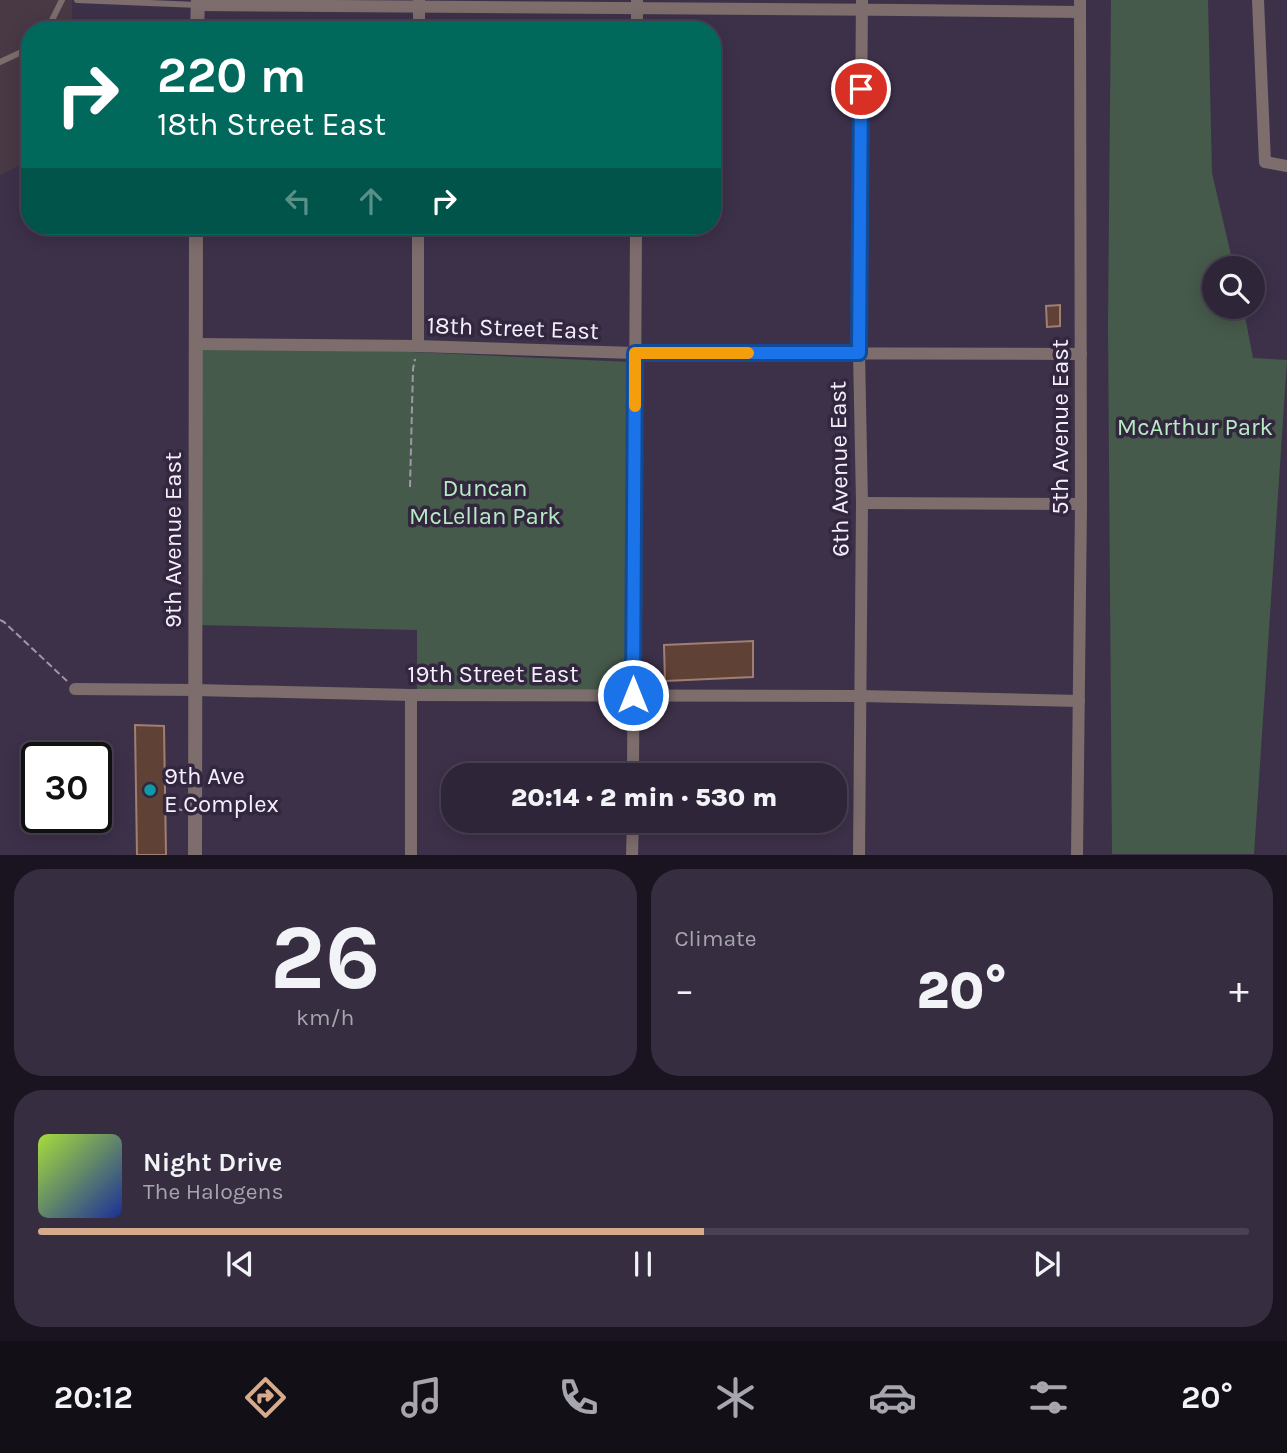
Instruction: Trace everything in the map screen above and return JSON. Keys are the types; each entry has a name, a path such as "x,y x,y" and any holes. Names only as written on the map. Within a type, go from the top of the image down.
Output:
{"street":[{"path":"1258,0 1265,162 1287,166"},
{"path":"198,21 198,2 1080,6"},
{"path":"419,2 419,21"},
{"name":"6th Avenue East","path":"859,855 862,5"},
{"name":"5th Avenue East","path":"1077,855 1081,504 1080,6"},
{"name":"9th Avenue East","path":"195,855 196,235"},
{"path":"418,235 418,346"},
{"path":"633,763 636,235"},
{"name":"18th Street East","path":"196,344 418,346 635,353 1081,354"},
{"path":"862,503 1081,504"},
{"name":"19th Street East","path":"75,689 411,695 861,696 1079,701"},
{"path":"411,695 411,855"},
{"path":"632,833 632,855"}],"lane":[{"path":"51,21 61,0"},
{"path":"77,0 198,2"},
{"path":"0,62 21,52"}],"path":[{"path":"410,487 413,369 418,346"},
{"path":"0,620 75,689"},
{"path":"166,808 195,811"}],"shaded area":[{"path":"0,0 72,0 72,21 21,21 21,165 0,175"}],"green space":[{"name":"McArthur Park","path":"1111,0 1208,0 1212,173 1231,256 1202,256 1202,319 1246,319 1253,358 1287,360 1254,854 1112,854 1108,325"},
{"name":"Duncan McLellan Park","path":"200,348 412,352 631,362 628,692 417,690 417,630 200,625"}],"building":[{"path":"1060,305 1060,326 1047,327 1046,306"},
{"path":"753,641 753,677 665,681 664,645"},
{"name":"9th Ave E Complex","path":"135,725 164,726 166,855 137,855"}],"slow traffic":[{"path":"635,406 635,353 748,353"}],"place":[{"name":"9th Ave E Complex","path":"150,790"}],"route":[{"path":"633,695 635,353 859,353 861,89"}]}
